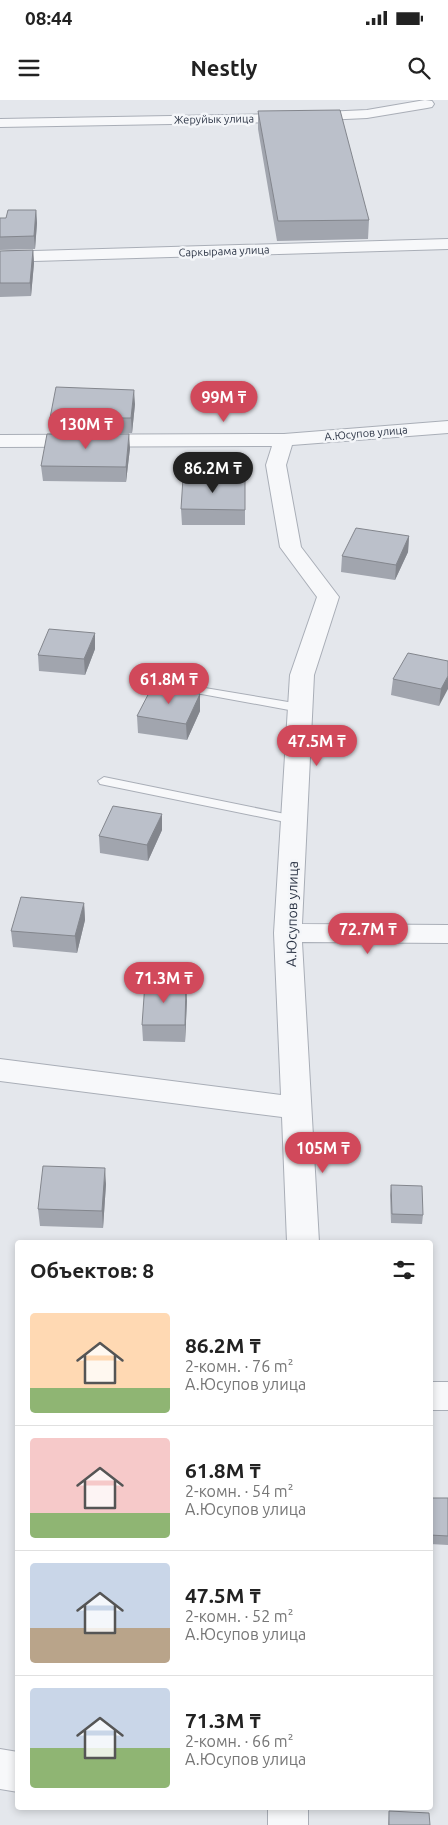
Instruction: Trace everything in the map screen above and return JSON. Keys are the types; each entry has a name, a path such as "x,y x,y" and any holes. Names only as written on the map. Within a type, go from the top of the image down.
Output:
{"street":[{"name":"Жеруйык улица","path":"0,123 281,118 367,114 434,106 408,100"},
{"name":"Саркырама улица","path":"0,257 448,244"},
{"name":"А.Юсупов улица","path":"0,441 284,440 448,427"},
{"name":"А.Юсупов улица","path":"284,440 276,465 291,547 328,597 302,676 288,933 303,1240"},
{"path":"288,933 448,934"},
{"path":"0,1070 297,1108"},
{"path":"433,1396 448,1396"},
{"path":"0,1769 15,1772"},
{"path":"288,1810 288,1825"}],"lane":[{"path":"151,682 300,708"},
{"path":"104,780 295,820"}],"building":[{"path":"340,110 369,220 278,221 258,111"},
{"path":"8,210 36,210 34,236 0,237 0,218 6,218"},
{"path":"33,250 30,283 0,283 0,251"},
{"path":"56,387 134,390 131,418 50,418"},
{"path":"47,434 129,434 126,467 41,466"},
{"path":"183,478 245,479 245,510 181,509"},
{"path":"356,528 409,536 396,565 342,556"},
{"path":"49,629 95,633 84,659 38,655"},
{"path":"408,653 448,661 448,676 441,689 393,679"},
{"path":"152,687 200,694 186,724 137,716"},
{"path":"113,806 162,814 147,845 99,836"},
{"path":"21,897 84,903 75,936 11,931"},
{"path":"145,983 186,984 185,1025 142,1025"},
{"path":"43,1166 105,1168 102,1211 38,1209"},
{"path":"391,1185 422,1186 423,1215 392,1214"},
{"path":"433,1498 448,1498 448,1536 433,1535"},
{"path":"389,1811 429,1813 430,1825 389,1825"}]}
